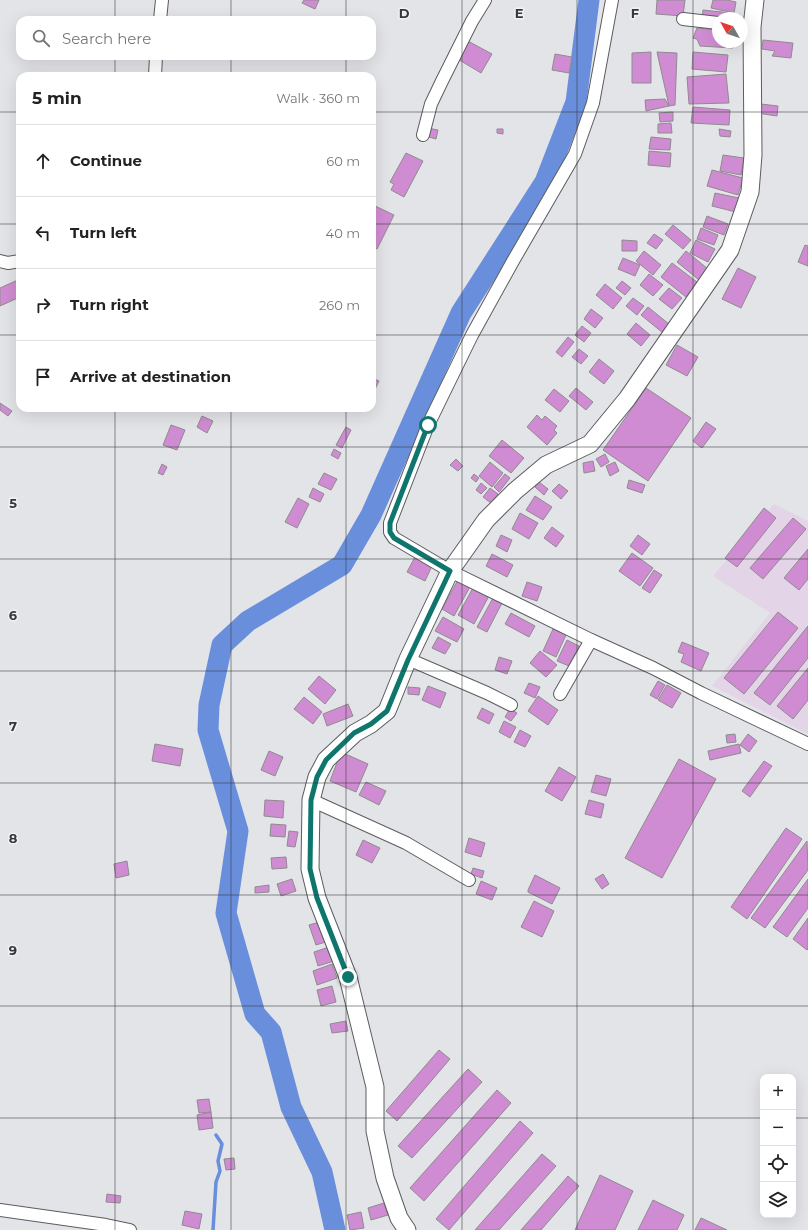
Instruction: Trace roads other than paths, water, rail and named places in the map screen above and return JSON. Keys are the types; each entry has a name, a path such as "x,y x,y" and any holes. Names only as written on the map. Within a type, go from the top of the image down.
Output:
{"street":[{"path":"160,16 162,0"},
{"path":"422,135 431,104 472,20 485,0"},
{"path":"612,0 593,103 575,154 472,335 428,425 390,523 390,532 394,538 450,571 591,640 654,668 701,693 808,744"},
{"path":"748,23 755,0"},
{"path":"683,19 712,22"},
{"path":"407,1230 399,1218 385,1178 375,1131 376,1087 348,977 317,898 310,869 311,800 317,777 326,760 354,733 371,724 387,711 408,660 450,571 486,520 515,491 546,465 590,444 632,393 730,250 750,192 753,155 748,48"},
{"path":"155,72 156,60"},
{"path":"0,262 16,262"},
{"path":"560,694 591,640"},
{"path":"408,660 487,693 510,705"},
{"path":"311,800 406,843 469,880"},
{"path":"0,1210 106,1225 130,1230"}],"waterway":[{"path":"335,1230 322,1172 291,1107 271,1032 255,1014 226,913 238,831 208,730 209,705 222,645 248,621 342,565 371,515 461,313 545,182 576,102 589,0"},
{"path":"213,1230 216,1182 220,1171 218,1161 222,1144 216,1135"}]}
